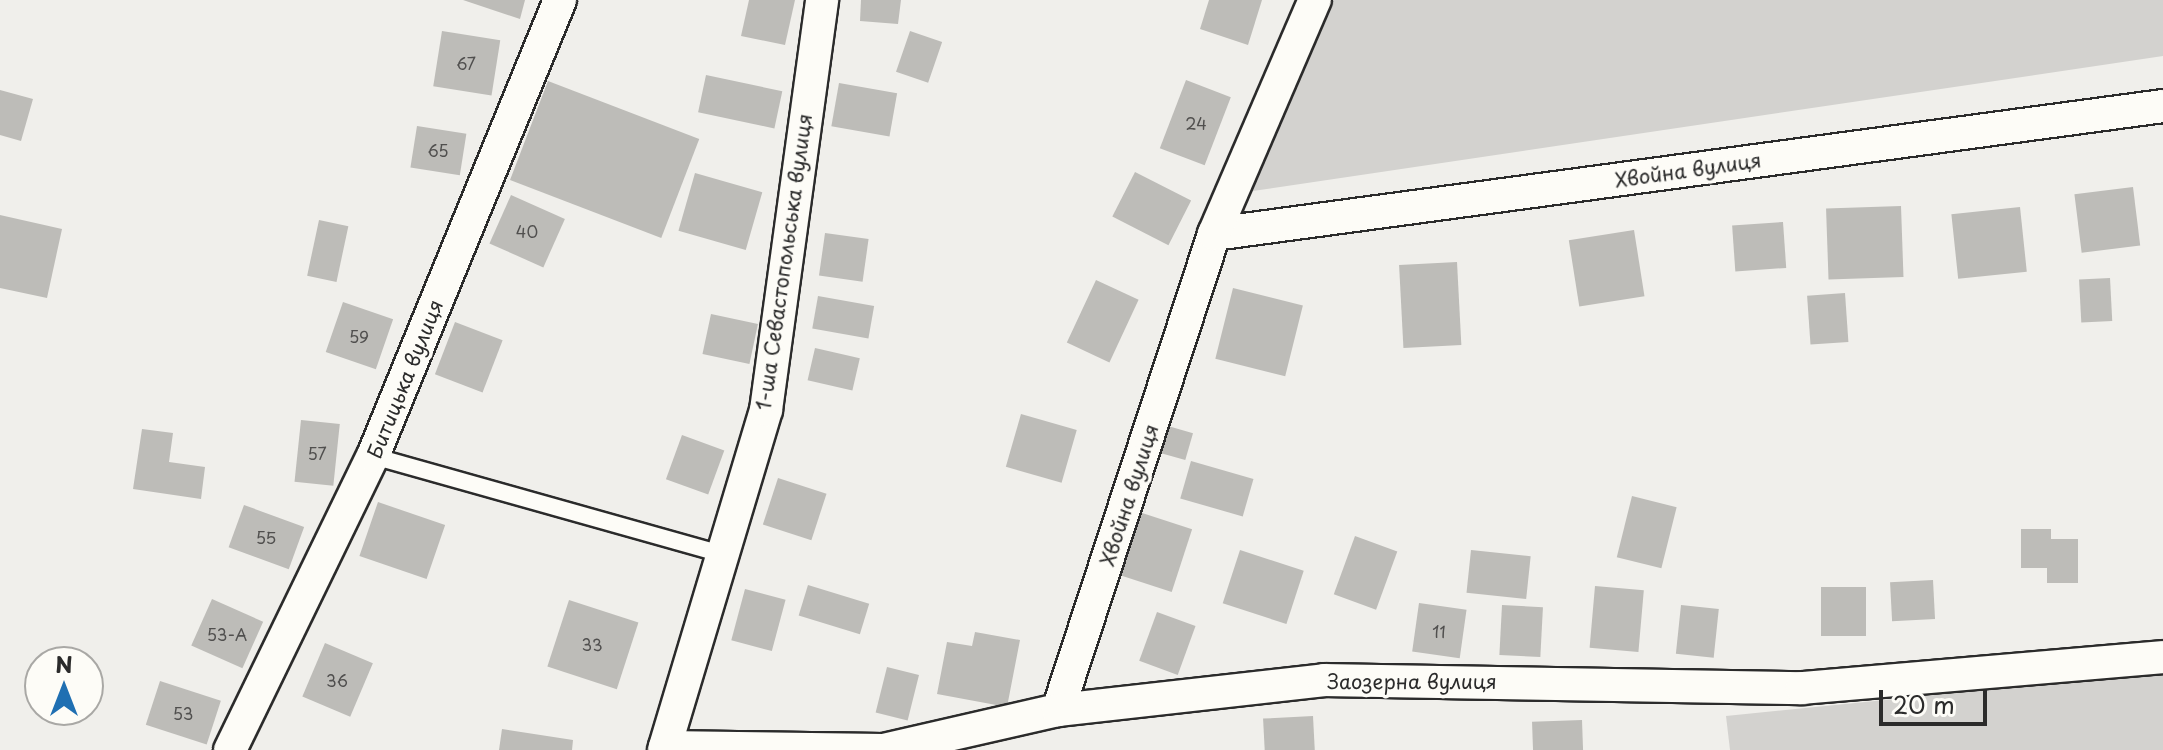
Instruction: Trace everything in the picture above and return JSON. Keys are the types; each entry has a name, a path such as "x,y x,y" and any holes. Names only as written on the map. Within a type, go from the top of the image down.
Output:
{"street":[{"name":"Битицька вулиця","path":"230,750 373,456 560,0"},
{"name":"1-ша Севастопольська вулиця","path":"664,748 766,410 822,0"},
{"name":"Хвойна вулиця","path":"1058,710 1214,234 1315,0"},
{"name":"Хвойна вулиця","path":"1214,234 2163,106"},
{"name":"Заозерна вулиця","path":"664,748 883,750 1058,710 1324,680 1802,688 2163,657"}],"lane":[{"path":"373,456 722,554"}],"shaded area":[{"path":"1331,0 2163,0 2163,56 1246,192"},
{"path":"2163,672 2163,750 1730,750 1726,716"}],"building":[{"path":"463,0 525,0 520,19"},
{"path":"749,0 795,0 785,45 741,36"},
{"path":"861,0 901,0 898,24 860,21"},
{"path":"1209,0 1262,0 1248,45 1200,29"},
{"path":"442,31 500,40 492,96 433,86"},
{"path":"910,31 942,42 928,83 896,72"},
{"path":"706,75 782,91 774,128 698,112"},
{"path":"1186,80 1231,97 1205,165 1160,148"},
{"path":"548,81 699,139 661,238 510,180"},
{"path":"839,83 897,93 889,137 831,126"},
{"path":"0,90 33,99 21,141 0,135"},
{"path":"417,126 466,134 460,175 410,167"},
{"path":"1135,172 1191,201 1168,245 1112,217"},
{"path":"695,173 762,192 746,250 678,231"},
{"path":"2133,187 2140,246 2082,253 2074,194"},
{"path":"511,195 565,219 543,267 489,243"},
{"path":"1901,206 1903,277 1829,280 1826,209"},
{"path":"2020,207 2027,272 1958,279 1951,214"},
{"path":"0,215 62,229 47,298 0,288"},
{"path":"319,220 348,226 336,282 307,276"},
{"path":"1783,222 1786,268 1735,271 1732,226"},
{"path":"1634,230 1644,296 1579,306 1569,240"},
{"path":"825,233 869,239 863,282 819,276"},
{"path":"1457,262 1461,345 1403,348 1399,265"},
{"path":"2110,278 2112,321 2081,323 2079,280"},
{"path":"1096,280 1139,300 1109,362 1067,343"},
{"path":"1233,288 1303,305 1285,376 1215,359"},
{"path":"1845,293 1848,342 1811,345 1807,296"},
{"path":"818,296 874,306 868,338 812,328"},
{"path":"343,302 393,319 376,369 326,352"},
{"path":"711,314 758,324 749,364 702,354"},
{"path":"455,322 503,340 483,393 435,374"},
{"path":"815,348 860,358 852,391 808,380"},
{"path":"1021,414 1077,430 1062,483 1006,467"},
{"path":"301,420 340,424 333,486 295,482"},
{"path":"1168,426 1193,433 1185,460 1160,453"},
{"path":"142,429 173,433 169,462 205,467 201,499 133,489"},
{"path":"682,435 724,450 708,495 666,479"},
{"path":"1191,461 1253,479 1243,516 1180,498"},
{"path":"778,478 827,494 811,540 763,525"},
{"path":"1632,496 1677,507 1661,568 1617,557"},
{"path":"378,502 445,525 427,579 359,556"},
{"path":"244,505 304,527 289,569 229,547"},
{"path":"1136,511 1192,529 1172,592 1116,574"},
{"path":"2021,529 2051,529 2051,539 2078,539 2078,583 2047,583 2047,568 2021,568"},
{"path":"1355,536 1397,551 1376,610 1334,594"},
{"path":"1240,550 1304,571 1286,624 1223,603"},
{"path":"1471,550 1531,556 1526,599 1467,593"},
{"path":"1933,580 1935,619 1892,621 1890,582"},
{"path":"808,585 869,604 860,634 799,616"},
{"path":"1595,586 1644,590 1638,652 1590,648"},
{"path":"1821,587 1866,587 1866,636 1821,636"},
{"path":"745,589 786,600 772,651 731,640"},
{"path":"212,599 263,622 242,668 191,646"},
{"path":"569,600 638,623 617,689 547,667"},
{"path":"1419,603 1467,610 1460,658 1412,652"},
{"path":"1502,605 1543,607 1540,657 1499,655"},
{"path":"1681,605 1719,609 1714,658 1676,654"},
{"path":"1157,612 1196,626 1178,675 1139,661"},
{"path":"975,632 1020,640 1007,707 937,694 947,642 972,646"},
{"path":"325,643 373,663 350,717 302,696"},
{"path":"887,667 919,675 908,721 876,713"},
{"path":"160,681 221,701 207,745 146,725"},
{"path":"1313,716 1315,750 1265,750 1263,719"},
{"path":"1582,720 1583,750 1533,750 1532,722"},
{"path":"502,729 573,740 572,750 499,750"}]}
